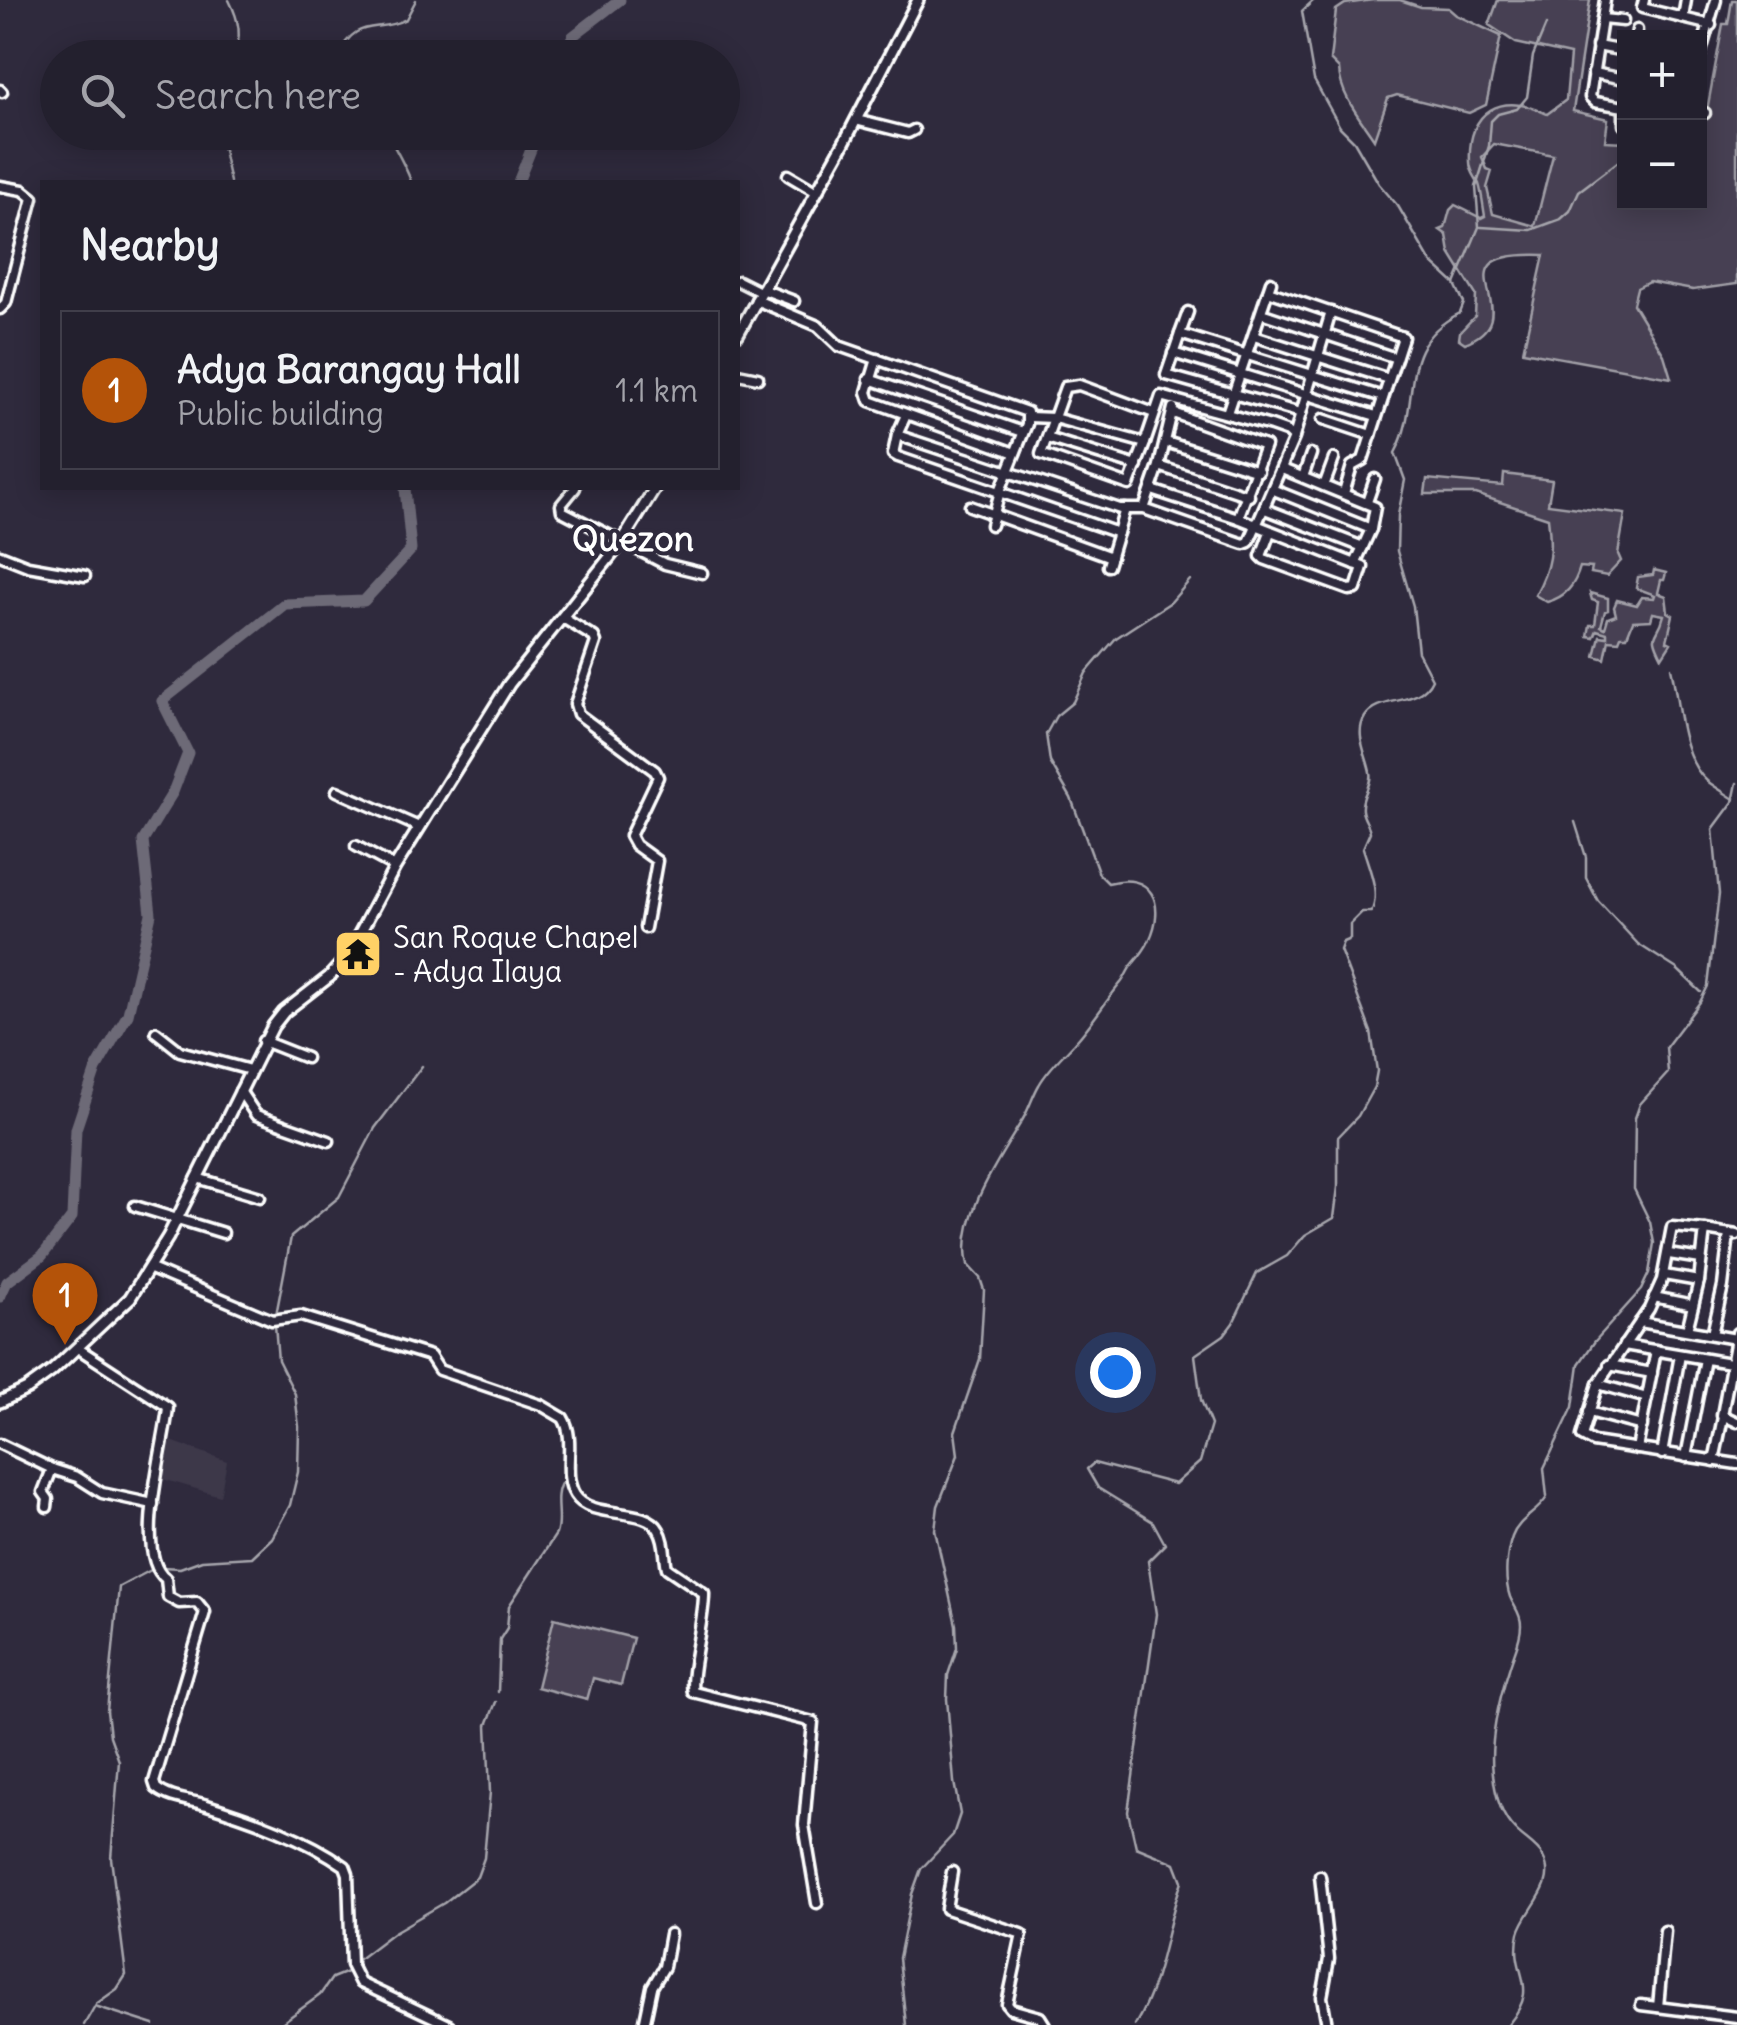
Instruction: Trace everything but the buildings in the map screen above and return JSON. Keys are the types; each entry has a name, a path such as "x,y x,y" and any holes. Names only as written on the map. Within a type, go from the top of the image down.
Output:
{"street":[{"path":"740,330 918,0"},
{"path":"1605,0 1591,99 1617,105"},
{"path":"1670,15 1674,0"},
{"path":"1683,18 1686,0"},
{"path":"1707,35 1716,0"},
{"path":"1640,20 1643,4 1711,24"},
{"path":"1602,20 1623,21"},
{"path":"1597,46 1617,50"},
{"path":"1593,73 1617,78"},
{"path":"856,120 914,130"},
{"path":"788,176 816,191"},
{"path":"0,186 23,190 33,198 6,303 0,309"},
{"path":"740,282 818,326 839,346 1028,412 1029,416"},
{"path":"1227,414 1270,287 1331,312 1404,333 1364,460 1352,466 1344,493"},
{"path":"759,294 794,301"},
{"path":"1154,413 1073,385 1066,387 1042,458 1129,485 1145,443 1188,312"},
{"path":"897,435 1125,510 1144,509 1244,544 1249,542 1274,490 1294,438 1331,312"},
{"path":"1261,313 1396,358"},
{"path":"1180,334 1383,397"},
{"path":"1254,336 1389,379"},
{"path":"1174,352 1376,416"},
{"path":"877,359 869,379 870,401 1015,453"},
{"path":"740,374 758,378"},
{"path":"1166,375 1301,413"},
{"path":"869,379 1023,432"},
{"path":"1161,396 1288,432 1294,438"},
{"path":"1144,509 1166,442 1174,398"},
{"path":"1173,413 1266,446 1238,518"},
{"path":"906,414 897,435 894,454 898,457 1118,533"},
{"path":"1029,416 1054,418 1145,443"},
{"path":"993,520 1029,416"},
{"path":"1323,419 1371,435"},
{"path":"1047,438 1136,466"},
{"path":"1166,442 1258,471"},
{"path":"1303,477 1312,454"},
{"path":"1324,486 1334,459"},
{"path":"1159,466 1249,496"},
{"path":"1282,469 1367,502 1377,510 1355,564"},
{"path":"1367,502 1375,479"},
{"path":"574,490 560,508 665,564 702,573"},
{"path":"0,1402 27,1389 78,1349 130,1298 151,1269 264,1041 284,1012 329,978 347,958 395,867 509,684 622,544 655,490"},
{"path":"1152,490 1257,525 1363,567 1364,571 1352,591 1264,559 1260,556 1270,532"},
{"path":"1274,490 1371,529"},
{"path":"970,506 993,520 1109,562 1125,510"},
{"path":"1265,509 1363,547"},
{"path":"0,555 39,569 85,576"},
{"path":"562,618 596,642 575,704 578,714 657,774 656,784 630,836 634,845 656,861 645,928"},
{"path":"337,792 420,827"},
{"path":"356,846 395,867"},
{"path":"156,1032 180,1052 250,1070"},
{"path":"264,1041 306,1058"},
{"path":"240,1091 256,1115 329,1141"},
{"path":"197,1178 260,1197"},
{"path":"134,1206 223,1233"},
{"path":"1712,1334 1733,1234 1673,1226 1664,1275 1640,1322 1598,1384 1582,1436 1593,1442 1737,1464"},
{"path":"1687,1330 1699,1281 1705,1230"},
{"path":"1669,1254 1702,1259"},
{"path":"151,1269 272,1320 301,1316 424,1354 431,1357 439,1370 541,1405 563,1418 570,1443 570,1484 577,1498 590,1507 651,1521 664,1543 666,1568 704,1593 697,1659 690,1681 693,1692 814,1724 804,1825 817,1903"},
{"path":"1664,1275 1699,1281"},
{"path":"1654,1297 1693,1305"},
{"path":"1640,1322 1736,1336 1714,1462"},
{"path":"1624,1344 1730,1363"},
{"path":"78,1349 168,1407 153,1504 151,1558 155,1571 166,1580 168,1597 179,1603 198,1602 205,1612 154,1782 156,1788 270,1829 344,1866 348,1874 353,1970 366,1988 449,2025"},
{"path":"1637,1449 1656,1350"},
{"path":"1662,1454 1680,1354"},
{"path":"1686,1457 1704,1359"},
{"path":"1609,1365 1652,1373"},
{"path":"1598,1384 1647,1398"},
{"path":"1588,1412 1642,1426"},
{"path":"1723,1417 1737,1422"},
{"path":"0,1444 52,1470 77,1477 110,1496 153,1504"},
{"path":"47,1507 48,1498 43,1492 52,1470"},
{"path":"952,1872 946,1910 1022,1934 1007,2004 1011,2009 1040,2017 1045,2025"},
{"path":"1320,1876 1329,1959 1322,1997 1327,2025"},
{"path":"1658,2007 1664,1931"},
{"path":"644,2025 652,1988 664,1967 670,1934"},
{"path":"1641,2005 1737,2018"}],"shaded area":[{"path":"1373,0 1448,8 1501,36 1486,105 1469,113 1397,95 1388,98 1374,139 1347,97 1339,69 1330,60 1336,10 1345,4"},
{"path":"1498,0 1590,0 1573,111 1608,119 1605,141 1617,142 1617,210 1707,210 1707,111 1723,24 1728,24 1732,0 1737,0 1737,284 1693,290 1649,282 1637,288 1633,304 1664,355 1671,378 1523,351 1544,255 1510,256 1492,263 1487,274 1491,317 1484,331 1465,343 1459,339 1460,332 1475,316 1476,295 1450,253 1447,235 1440,230 1445,228 1455,205 1481,218 1485,216 1479,184 1470,165 1474,129 1490,110 1502,105 1531,107 1547,114 1566,100 1570,55 1516,43 1489,25","holes":["1494,144 1553,155 1535,226 1493,214 1487,188 1492,171 1482,157"]},
{"path":"1504,474 1552,480 1548,504 1625,514 1618,554 1621,561 1607,576 1580,567 1569,589 1547,602 1535,595 1549,558 1548,518 1476,494 1425,494 1427,479 1503,486"},
{"path":"1654,570 1666,573 1658,593 1666,596 1668,612 1673,615 1667,641 1671,643 1662,657 1655,638 1664,615 1653,613 1651,620 1633,621 1627,636 1621,636 1619,641 1609,640 1605,659 1595,656 1600,636 1607,637 1607,633 1597,630 1594,637 1588,636 1590,625 1595,625 1598,602 1592,600 1590,593 1608,598 1601,626 1605,628 1608,618 1616,615 1617,600 1637,605 1642,597 1654,598 1655,595 1636,588 1638,577 1653,575"},
{"path":"163,1438 227,1461 220,1496 159,1478"},
{"path":"554,1618 633,1638 621,1685 593,1678 587,1700 537,1687"}],"waterway":[{"path":"229,0 238,40"},
{"path":"348,40 368,28 406,19 416,0"},
{"path":"571,40 620,0"},
{"path":"1135,2025 1157,1972 1182,1881 1175,1863 1136,1847 1128,1812 1156,1614 1148,1561 1165,1544 1153,1522 1098,1488 1087,1469 1094,1463 1175,1484 1200,1462 1211,1425 1201,1400 1195,1355 1224,1335 1257,1273 1287,1256 1305,1235 1334,1218 1338,1137 1358,1116 1374,1087 1377,1071 1371,1032 1340,950 1343,942 1350,939 1350,924 1362,912 1371,912 1375,897 1363,848 1370,832 1362,805 1370,777 1362,724 1372,710 1418,694 1432,679 1418,652 1413,606 1397,551 1398,515 1405,480 1395,453 1408,414 1418,358 1426,342 1460,313 1464,303 1455,284 1430,261 1398,206 1340,127 1314,80 1302,11 1314,0"},
{"path":"1455,284 1479,227 1476,187 1489,146 1491,121 1498,114 1517,109 1527,97 1533,56 1546,25"},
{"path":"223,150 230,180"},
{"path":"396,150 410,180"},
{"path":"519,180 531,150"},
{"path":"1481,227 1531,230 1561,219 1570,211 1579,191 1617,162"},
{"path":"0,1297 7,1282 42,1256 72,1217 76,1129 96,1069 128,1014 151,914 143,841 173,792 188,753 162,701 285,604 364,601 411,550 405,490"},
{"path":"906,2025 899,1958 912,1894 921,1869 953,1835 960,1814 947,1699 948,1675 957,1648 956,1625 935,1530 938,1506 958,1455 955,1432 980,1359 984,1290 980,1278 968,1265 968,1228 983,1189 1039,1085 1122,982 1149,941 1156,914 1155,903 1145,886 1123,880 1108,883 1099,874 1071,798 1050,762 1046,734 1056,716 1073,702 1086,673 1116,638 1171,602 1190,580"},
{"path":"1671,668 1691,758 1707,781 1734,799"},
{"path":"1508,2025 1523,1999 1519,1933 1547,1878 1543,1857 1506,1818 1493,1774 1496,1721 1521,1631 1507,1583 1508,1551 1515,1530 1547,1497 1544,1468 1573,1407 1579,1364 1641,1290 1649,1273 1654,1243 1650,1222 1634,1189 1635,1118 1640,1104 1668,1073 1666,1047 1708,986 1719,894 1713,829 1733,802 1737,783"},
{"path":"1575,822 1586,857 1586,878 1598,901 1638,944 1677,969 1701,992"},
{"path":"276,1315 291,1237 339,1197 375,1128 422,1066"},
{"path":"162,1567 252,1557 272,1538 290,1505 298,1472 299,1427 295,1394 278,1360 275,1325"},
{"path":"498,1692 500,1639 507,1628 509,1606 556,1534 562,1482"},
{"path":"84,2025 96,2004 117,1989 126,1975 111,1858 119,1761 107,1711 119,1587 153,1569"},
{"path":"279,2025 320,1995 332,1978 347,1972 394,1932 444,1903 477,1877 484,1858 490,1792 487,1725 496,1702"},
{"path":"95,2006 154,2025"}],"place":[{"name":"San Roque Chapel - Adya Ilaya","path":"358,954"},
{"name":"Adya Barangay Hall","path":"65,1345"}],"district":[{"name":"Quezon","path":"633,538"}]}
